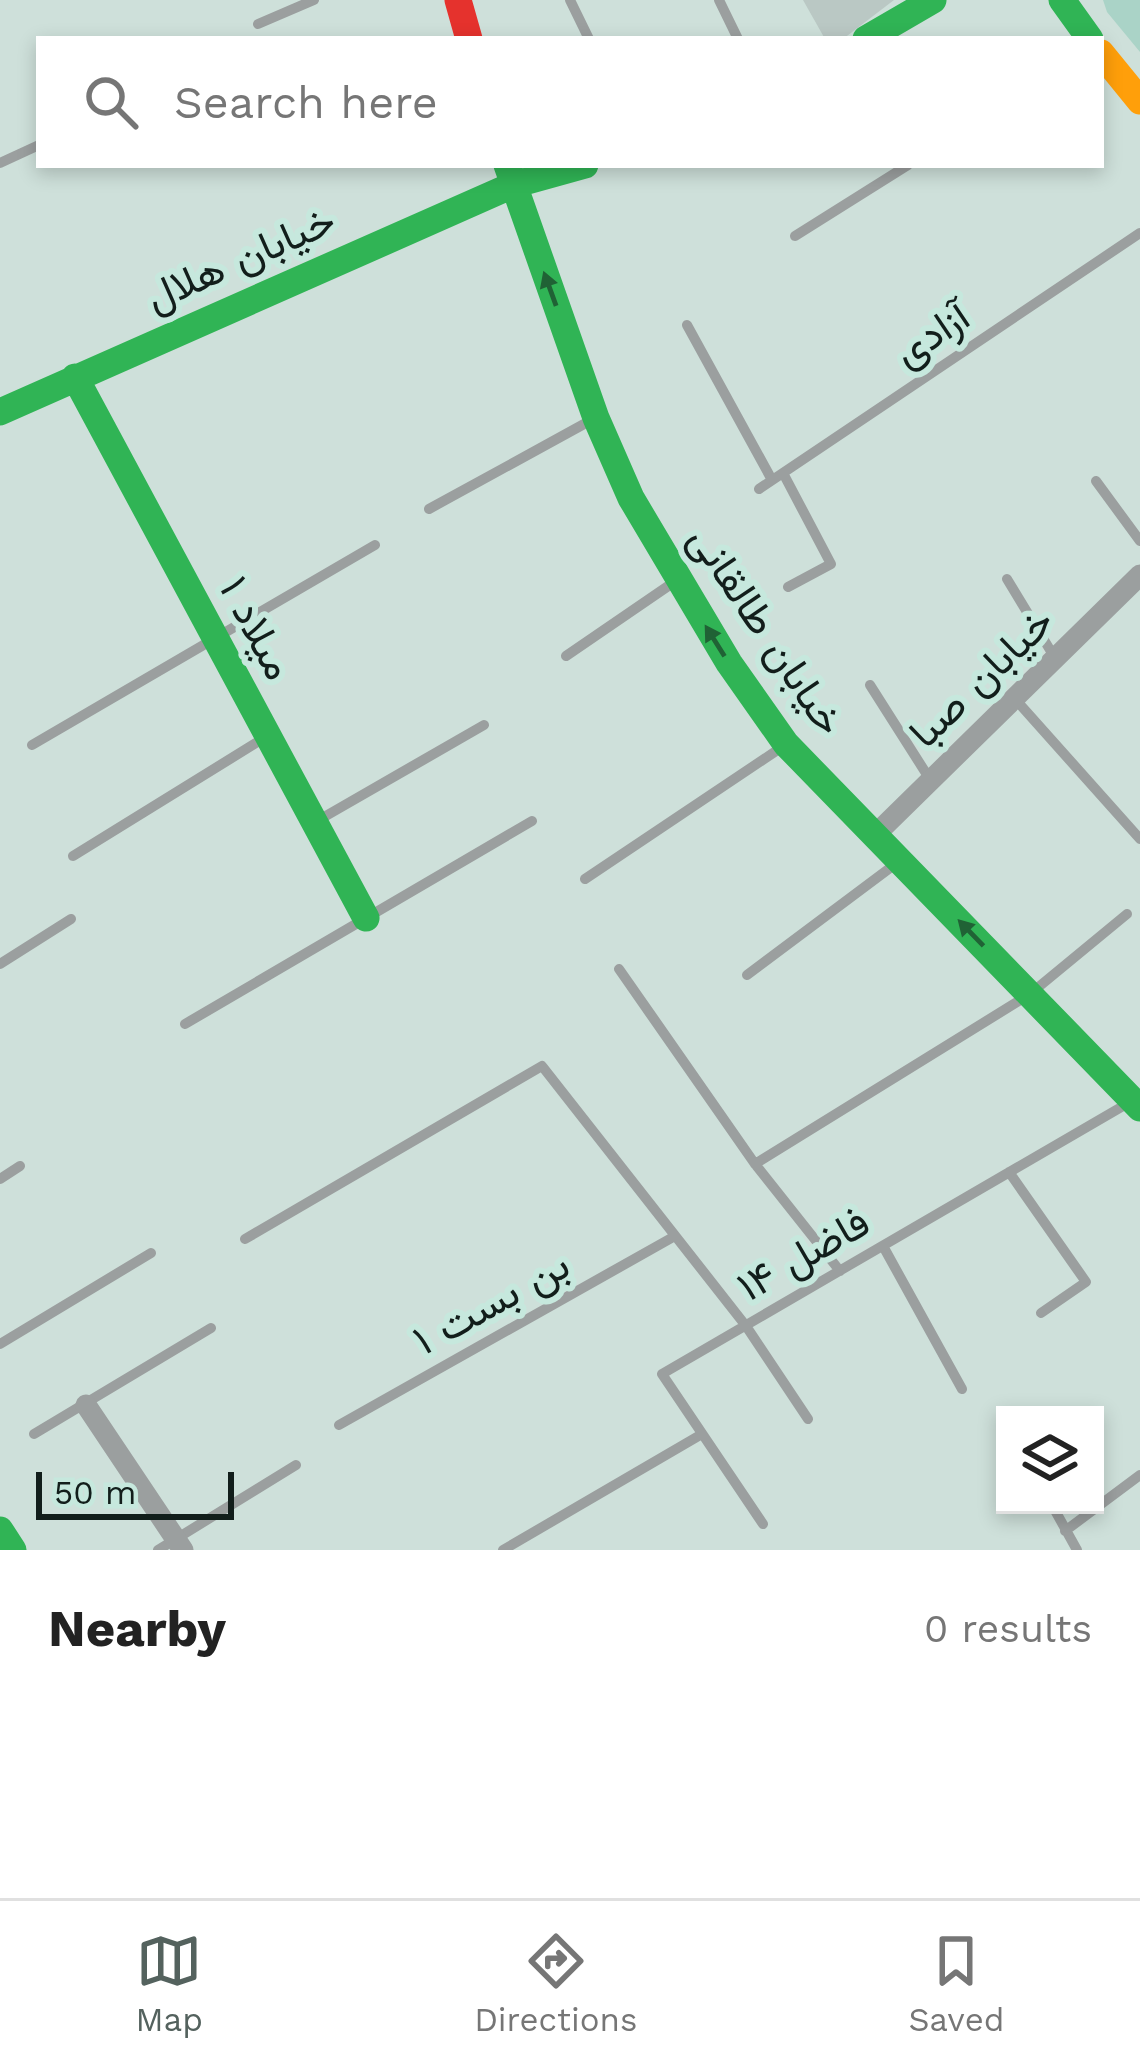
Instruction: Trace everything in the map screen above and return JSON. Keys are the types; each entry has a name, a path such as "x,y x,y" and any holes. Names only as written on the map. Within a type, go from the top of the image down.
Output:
{"main road":[{"path":"458,0 469,36"},
{"path":"871,36 933,0"},
{"path":"1062,0 1088,36"},
{"path":"1104,57 1140,101"},
{"name":"خیابان هلال","path":"0,412 510,175 562,168"},
{"name":"خیابان طالقانی","path":"510,175 596,418 631,498 677,580 786,744 1138,1100"},
{"name":"میلاد ۱","path":"75,376 366,919"},
{"path":"0,1530 13,1550"}],"street":[{"name":"خیابان صبا","path":"876,834 1138,582"},
{"path":"86,1405 172,1546"}],"lane":[{"path":"259,25 314,0"},
{"path":"570,0 588,36"},
{"path":"719,0 737,36"},
{"path":"0,163 36,147"},
{"path":"795,236 903,168"},
{"name":"آزادی","path":"759,488 1140,233"},
{"path":"687,326 832,564 788,587"},
{"path":"429,509 596,418"},
{"path":"1096,482 1140,541"},
{"path":"32,745 375,545"},
{"path":"1007,579 1056,660"},
{"path":"566,656 677,580"},
{"path":"869,685 931,781"},
{"path":"1016,700 1140,839"},
{"path":"314,823 484,725"},
{"path":"73,856 268,736"},
{"path":"586,879 786,744"},
{"path":"185,1024 532,821"},
{"path":"747,975 900,861"},
{"path":"754,1164 1030,994 1126,914"},
{"path":"0,964 71,919"},
{"path":"619,969 754,1164 840,1271"},
{"path":"245,1239 542,1066 746,1326 808,1419"},
{"name":"فاضل ۱۴","path":"763,1524 662,1374 1138,1100"},
{"path":"0,1179 20,1166"},
{"path":"1010,1172 1086,1282 1041,1313"},
{"name":"بن بست ۱","path":"339,1425 675,1236"},
{"path":"883,1246 962,1389"},
{"path":"0,1344 151,1253"},
{"path":"34,1434 211,1328"},
{"path":"503,1550 702,1434"},
{"path":"172,1546 296,1465"},
{"path":"1065,1531 1140,1475"},
{"path":"1056,1514 1077,1550"}],"green space":[{"path":"1103,0 1140,0 1140,52 1107,12"}],"building":[{"path":"803,0 894,0 847,36 823,36"}],"traffic: fast":[{"path":"871,36 933,0"},
{"path":"1062,0 1088,36"},
{"path":"508,168 596,418 631,498 729,663 786,744 1140,1108"},
{"path":"0,412 513,185 574,168"},
{"path":"75,377 366,918"},
{"path":"0,1530 13,1550"}],"traffic: slow":[{"path":"1104,57 1140,101"}],"traffic: jam":[{"path":"458,0 468,36"}]}
